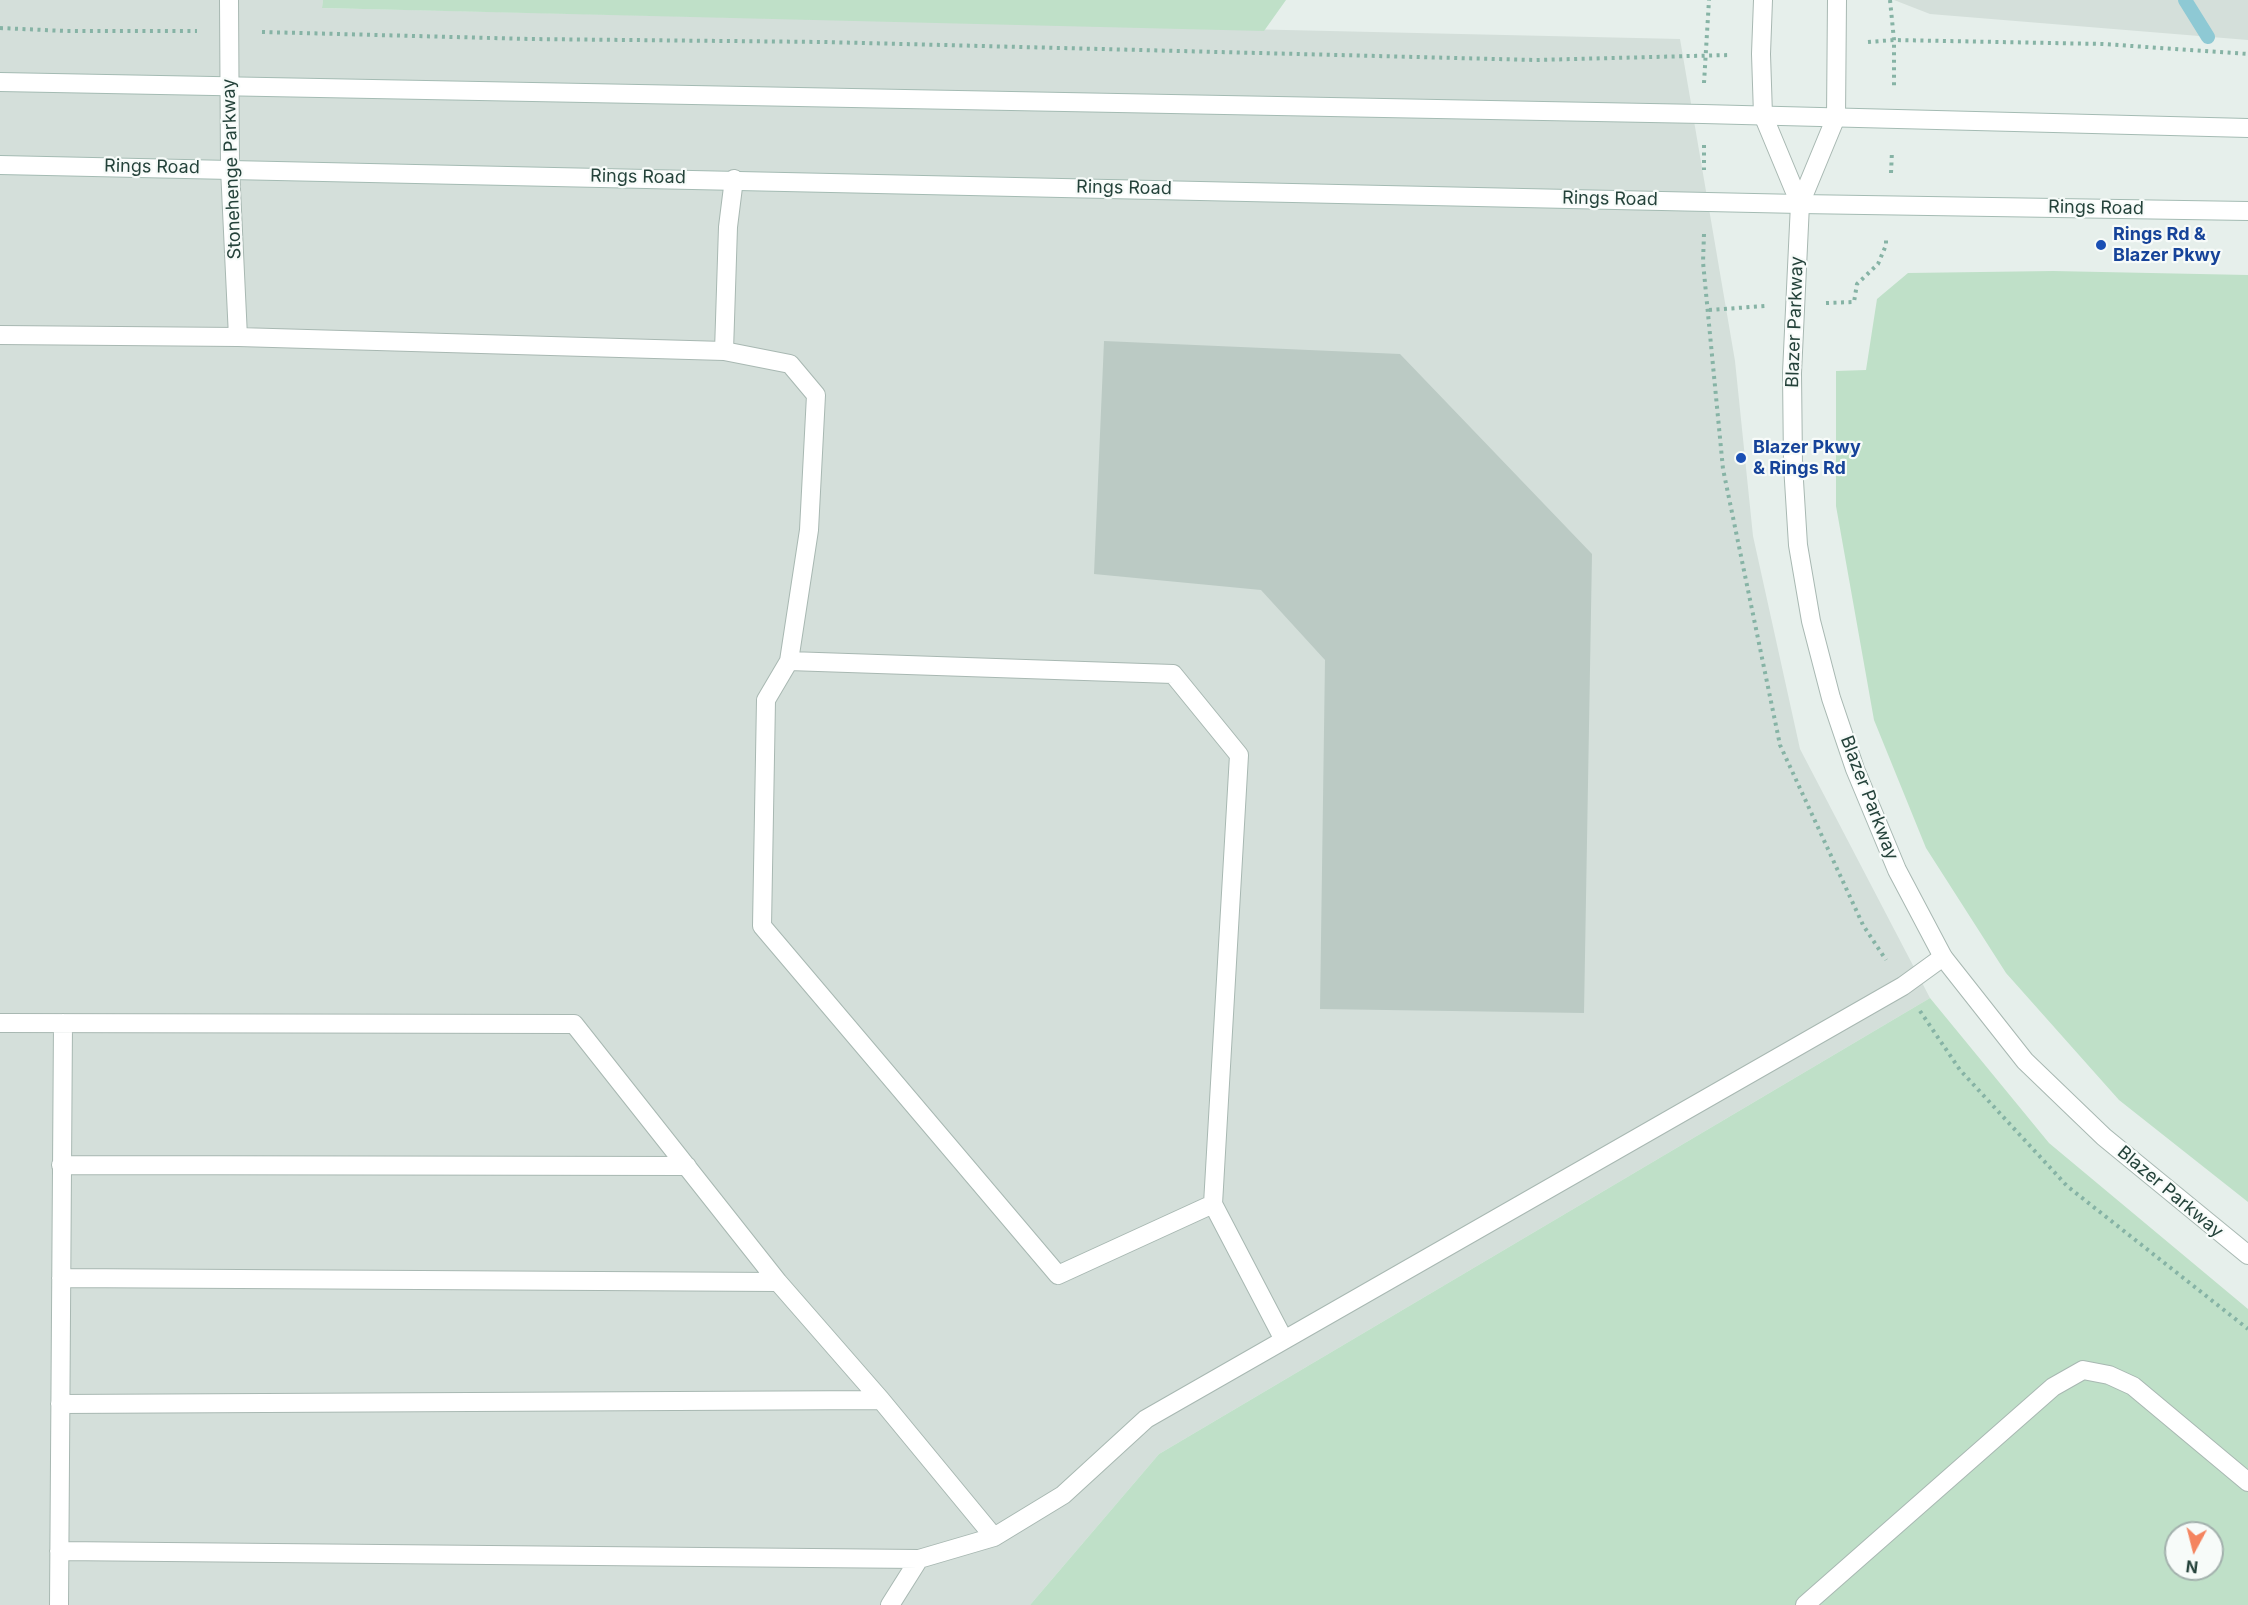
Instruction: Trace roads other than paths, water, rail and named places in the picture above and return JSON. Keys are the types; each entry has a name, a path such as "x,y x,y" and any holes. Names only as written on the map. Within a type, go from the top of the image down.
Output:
{"main road":[{"name":"Stonehenge Parkway","path":"229,0 230,168 238,337"},
{"name":"Blazer Parkway","path":"1763,0 1761,54 1763,116 1800,204"},
{"name":"Blazer Parkway","path":"1837,0 1836,117 1800,204 1792,373 1793,465 1798,545 1811,621 1831,698 1856,769 1897,870 1943,957 2025,1061 2104,1137 2248,1255"},
{"path":"0,81 1836,117 2248,128"},
{"name":"Rings Road","path":"0,165 230,168 2248,212"},
{"path":"724,351 728,227 734,179"},
{"path":"0,336 238,337 724,351 790,364 816,395 809,530 789,661 766,700 762,926 1058,1275 1213,1204"},
{"path":"789,661 1173,674 1239,754 1213,1204 1284,1340"},
{"path":"59,1551 918,1559 994,1537 1063,1495 1146,1419 1903,986 1943,957"},
{"path":"0,1023 574,1024 778,1282 881,1400 994,1537"},
{"path":"58,1605 63,1023"},
{"path":"62,1166 687,1166"},
{"path":"61,1278 778,1282"},
{"path":"1805,1605 2053,1387 2084,1370 2109,1375 2133,1386 2248,1482"},
{"path":"60,1404 881,1400"},
{"path":"890,1605 918,1559"}],"waterway":[{"path":"2185,0 2208,37"}],"place":[{"name":"Rings Rd & Blazer Pkwy","path":"2101,245"},
{"name":"Blazer Pkwy & Rings Rd","path":"1741,458"}]}
